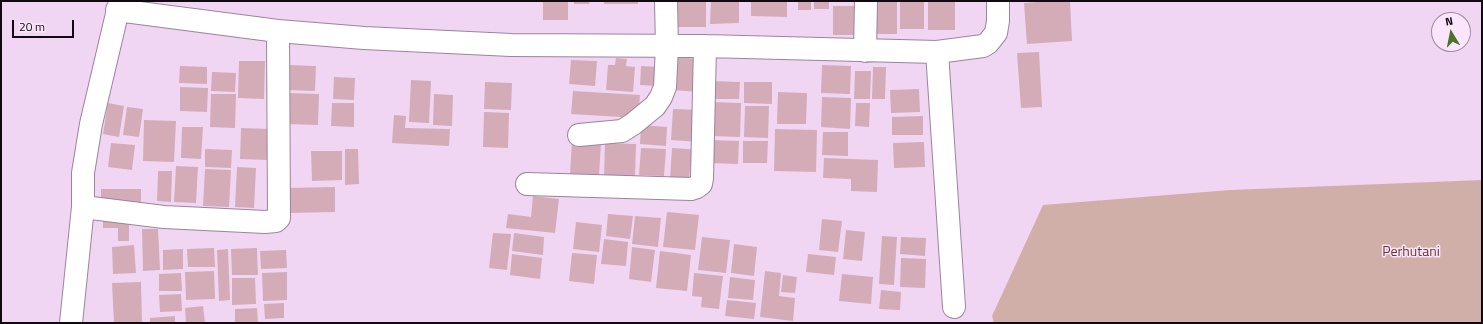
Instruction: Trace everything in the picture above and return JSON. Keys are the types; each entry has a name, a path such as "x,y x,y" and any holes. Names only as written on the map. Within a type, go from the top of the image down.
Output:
{"street":[{"path":"579,135 622,131 655,106 661,97 665,87 667,46 666,1"},
{"path":"865,51 866,1"},
{"path":"71,323 82,207 83,173 91,124 118,5 278,31 364,38 511,45 705,46 937,52 983,46 988,43 996,34 998,1"},
{"path":"82,207 164,217 265,222 276,221 279,218 278,31"},
{"path":"527,184 691,190 697,187 702,178 705,46"},
{"path":"937,52 954,307"}],"green space":[{"name":"Perhutani","path":"1482,180 1482,323 994,323 992,316 1043,205 1230,190"}],"building":[{"path":"543,1 568,1 568,20 543,20"},
{"path":"574,1 590,1 589,4 574,4"},
{"path":"604,1 638,1 638,4 604,4"},
{"path":"676,1 706,1 706,27 676,27"},
{"path":"711,1 739,1 739,23 710,24"},
{"path":"751,1 787,1 787,17 751,16"},
{"path":"798,1 811,1 811,10 798,10"},
{"path":"814,1 829,1 829,9 814,9"},
{"path":"871,1 897,1 897,34 871,34"},
{"path":"900,1 924,1 924,29 900,29"},
{"path":"928,1 955,1 955,30 928,30"},
{"path":"1070,1 1072,41 1027,44 1024,3"},
{"path":"833,6 862,6 862,35 833,35"},
{"path":"1039,52 1042,107 1021,108 1017,53"},
{"path":"674,57 701,59 699,92 672,90"},
{"path":"616,58 627,59 626,66 635,67 633,92 606,90 608,65 615,65"},
{"path":"571,60 597,61 595,86 569,84"},
{"path":"239,61 265,61 264,99 238,98"},
{"path":"288,65 316,66 315,91 287,90"},
{"path":"822,65 851,66 850,94 821,93"},
{"path":"180,66 207,67 207,84 179,83"},
{"path":"641,66 658,67 656,86 640,85"},
{"path":"873,67 886,67 885,99 872,99"},
{"path":"855,71 871,71 870,99 854,99"},
{"path":"212,72 236,73 235,92 211,91"},
{"path":"334,77 355,78 354,100 333,99"},
{"path":"411,80 431,81 429,123 409,122"},
{"path":"711,81 740,82 739,99 710,99"},
{"path":"485,82 512,83 511,110 484,109"},
{"path":"744,82 772,82 772,104 744,103"},
{"path":"180,87 208,88 207,112 180,111"},
{"path":"919,89 920,112 891,113 890,90"},
{"path":"573,91 640,95 638,118 571,114"},
{"path":"778,92 807,93 806,124 777,124"},
{"path":"288,93 319,94 318,125 287,124"},
{"path":"211,94 236,94 235,128 210,127"},
{"path":"434,94 453,95 452,126 433,125"},
{"path":"822,97 851,98 850,129 821,127"},
{"path":"712,102 741,103 740,137 711,136"},
{"path":"108,103 124,106 119,137 103,134"},
{"path":"332,103 354,103 354,127 331,126"},
{"path":"856,103 870,103 869,127 855,126"},
{"path":"745,106 769,106 768,138 744,137"},
{"path":"127,107 143,109 139,137 123,135"},
{"path":"673,109 702,110 700,142 671,140"},
{"path":"484,112 509,113 508,148 483,147"},
{"path":"394,115 406,116 405,128 450,129 449,146 392,143"},
{"path":"923,116 923,135 892,135 892,117"},
{"path":"144,120 176,121 174,162 143,161"},
{"path":"641,125 667,127 666,146 640,144"},
{"path":"182,127 203,127 201,159 181,158"},
{"path":"241,128 270,129 269,160 240,159"},
{"path":"775,129 817,130 816,172 774,171"},
{"path":"823,132 848,132 848,156 822,155"},
{"path":"710,140 739,141 738,164 709,163"},
{"path":"572,141 601,143 599,176 570,174"},
{"path":"743,141 768,141 767,163 743,163"},
{"path":"924,142 925,167 894,168 893,143"},
{"path":"111,143 135,145 132,170 108,167"},
{"path":"605,143 636,144 635,177 604,176"},
{"path":"641,148 666,149 664,176 639,175"},
{"path":"672,148 702,150 701,167 690,167 689,181 670,180"},
{"path":"205,149 232,150 231,168 205,167"},
{"path":"345,149 358,149 359,184 345,185"},
{"path":"311,151 342,151 342,180 312,181"},
{"path":"824,158 878,160 877,192 851,191 851,179 823,178"},
{"path":"176,166 198,167 196,203 174,202"},
{"path":"237,167 256,168 254,208 235,207"},
{"path":"205,169 231,170 229,207 203,206"},
{"path":"158,171 172,171 171,202 157,201"},
{"path":"335,187 335,212 288,213 287,188"},
{"path":"101,189 141,189 141,207 101,207"},
{"path":"533,196 559,199 555,233 506,228 508,214 531,217"},
{"path":"667,212 699,215 695,250 663,247"},
{"path":"608,214 633,216 630,239 606,236"},
{"path":"103,216 129,216 129,241 118,241 118,228 103,228"},
{"path":"635,216 661,218 658,247 632,244"},
{"path":"822,219 842,221 838,252 819,250"},
{"path":"576,222 602,225 599,252 573,249"},
{"path":"142,229 158,229 160,270 143,271"},
{"path":"846,230 865,232 862,261 843,259"},
{"path":"493,233 511,234 507,270 489,268"},
{"path":"514,233 544,237 543,255 512,251"},
{"path":"882,236 897,237 894,285 879,284"},
{"path":"702,237 730,240 726,273 698,270"},
{"path":"901,237 926,238 925,256 900,254"},
{"path":"604,239 628,242 626,266 601,264"},
{"path":"734,244 757,247 754,276 731,273"},
{"path":"134,245 136,273 113,274 112,247"},
{"path":"632,247 655,250 651,282 629,279"},
{"path":"214,248 215,267 188,267 187,249"},
{"path":"257,248 258,275 232,275 231,249"},
{"path":"183,249 183,269 163,270 163,250"},
{"path":"228,249 230,300 219,301 217,250"},
{"path":"286,250 287,268 261,269 260,251"},
{"path":"660,251 691,255 687,291 656,288"},
{"path":"572,253 597,255 594,284 569,281"},
{"path":"512,254 542,258 540,279 510,275"},
{"path":"808,254 836,257 834,275 806,272"},
{"path":"901,258 926,259 925,288 900,287"},
{"path":"214,271 215,299 186,300 185,272"},
{"path":"765,271 781,273 779,296 795,298 793,321 760,317"},
{"path":"287,272 287,300 263,301 262,273"},
{"path":"181,273 182,291 159,291 159,274"},
{"path":"694,273 723,276 719,309 701,307 702,297 692,296"},
{"path":"842,274 873,277 871,304 839,301"},
{"path":"783,275 797,277 795,293 781,292"},
{"path":"730,277 755,280 753,300 728,298"},
{"path":"232,278 255,278 256,304 232,305"},
{"path":"141,282 142,323 114,323 112,283"},
{"path":"881,290 901,292 900,310 879,309"},
{"path":"181,294 182,311 160,312 159,295"},
{"path":"727,300 756,303 754,319 725,316"},
{"path":"284,303 284,318 265,319 264,304"},
{"path":"203,306 205,323 186,323 185,308"},
{"path":"257,308 258,323 235,323 235,309"},
{"path":"175,316 175,323 150,323 150,318"}]}
